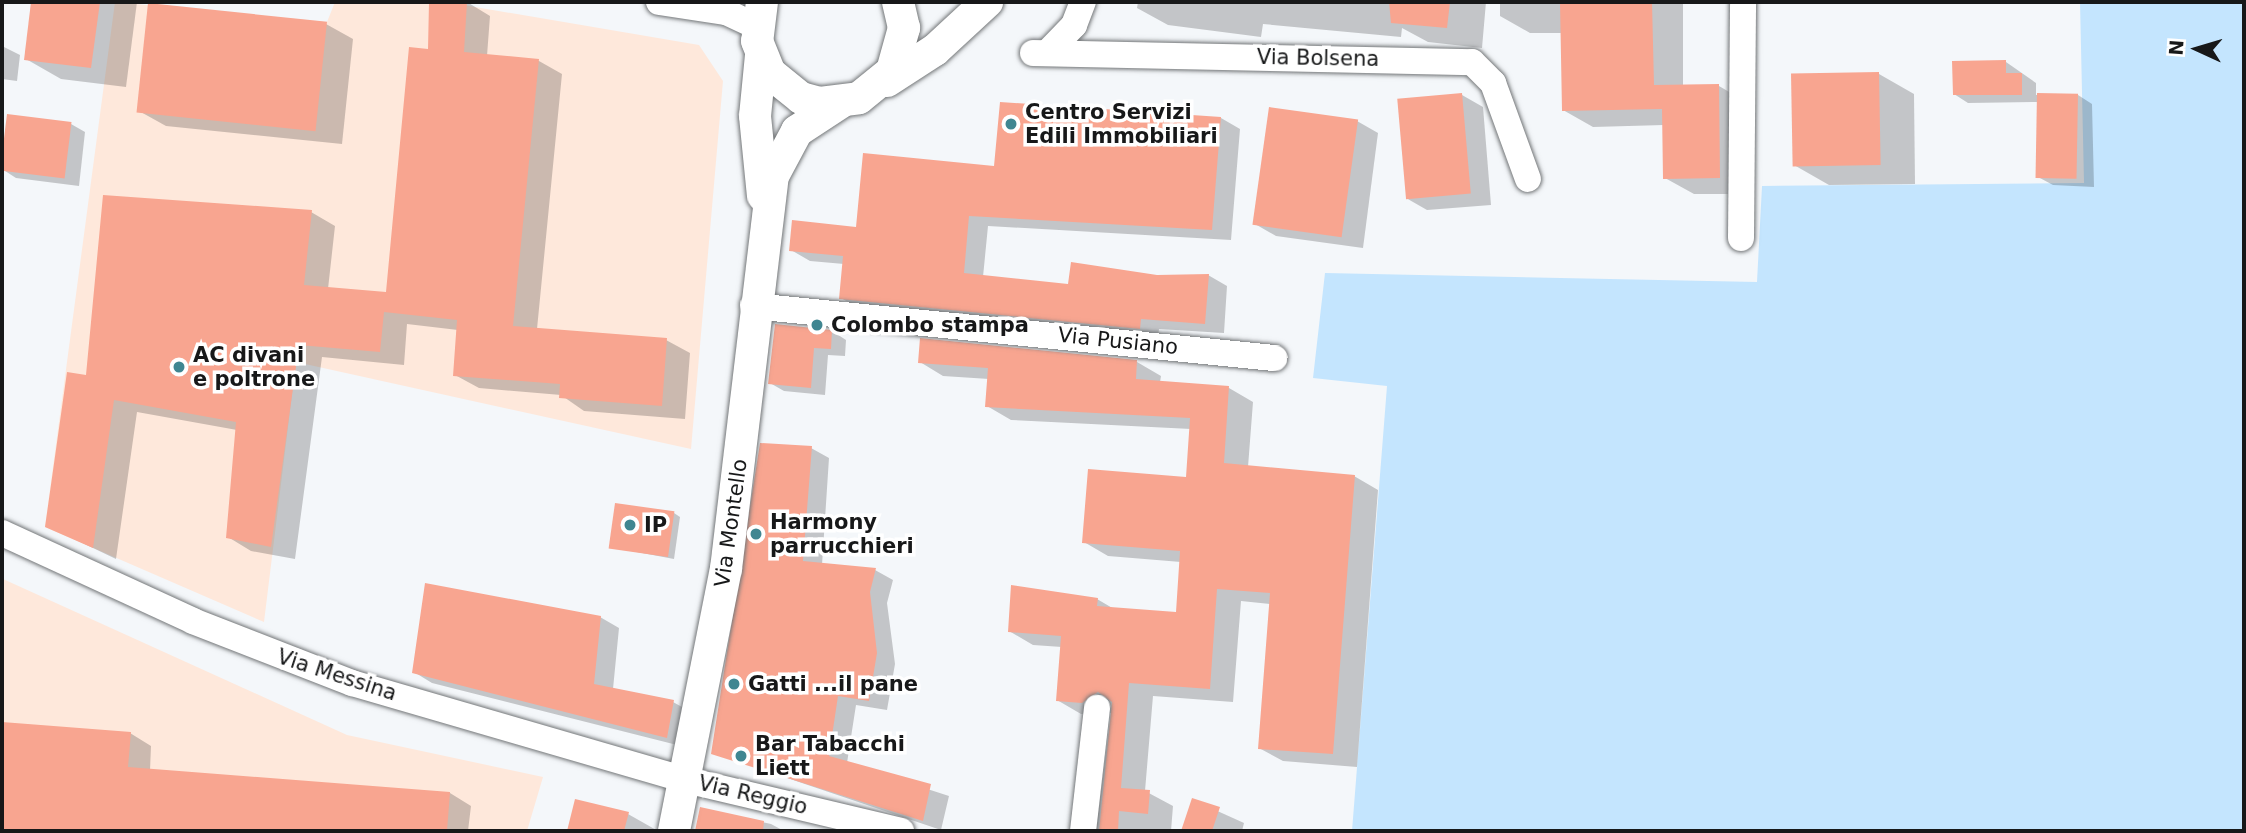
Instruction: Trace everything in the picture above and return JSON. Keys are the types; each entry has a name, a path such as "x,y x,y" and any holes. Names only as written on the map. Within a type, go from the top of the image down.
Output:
{"street":[{"path":"659,2 726,12 760,22 792,93 840,103"},
{"path":"877,87 901,50 898,2"},
{"path":"877,87 935,50 987,2"},
{"name":"Via Bolsena","path":"1083,2 1074,25 1040,53 1472,62 1493,83 1528,179"},
{"path":"1741,238 1743,2"},
{"name":"Via Montello","path":"760,22 755,116 765,211"},
{"name":"Via Montello","path":"674,831 686,780 740,476 753,306 765,211 783,150 797,131 840,103 877,87"},
{"name":"Via Pusiano","path":"753,306 1274,358"},
{"name":"Via Messina","path":"2,533 286,660 686,780"},
{"path":"1083,831 1097,708"},
{"name":"Via Reggio","path":"686,780 901,831"}],"shaded area":[{"path":"115,2 327,22 335,2 446,2 699,45 723,81 691,449 296,362 264,622 45,527"},
{"path":"2080,2 2244,2 2244,831 1352,831 1387,386 1313,378 1325,273 1757,282 1762,186 2084,183"},
{"path":"3,579 347,735 543,777 527,831 2,831"}],"building":[{"path":"31,2 100,2 91,68 24,60"},
{"path":"429,2 467,2 464,52 539,59 513,326 667,338 662,406 559,398 560,384 453,376 457,320 384,312 380,352 299,345 271,547 226,538 236,422 114,400 93,548 45,527 67,372 86,375 103,195 312,210 304,285 386,292 409,47 428,49"},
{"path":"1389,2 1450,2 1447,28 1391,23"},
{"path":"1560,2 1652,2 1654,85 1719,84 1720,178 1663,179 1662,109 1562,111"},
{"path":"148,3 327,22 316,131 137,112"},
{"path":"2006,60 2006,73 2022,73 2022,95 1953,95 1952,61"},
{"path":"1879,72 1881,165 1793,167 1791,74"},
{"path":"1462,93 1471,194 1406,199 1397,99"},
{"path":"2037,93 2078,94 2077,179 2036,178"},
{"path":"1000,102 1221,117 1212,230 969,216 964,273 1068,284 1071,262 1157,275 1209,274 1205,324 1141,319 1140,329 839,299 843,256 789,251 792,220 856,227 863,153 994,166"},
{"path":"1269,107 1358,120 1342,237 1252,225"},
{"path":"7,114 72,122 65,178 2,171"},
{"path":"775,324 832,330 831,349 814,348 811,388 768,384"},
{"path":"920,338 1137,360 1136,379 1229,386 1224,463 1355,475 1333,754 1258,749 1270,593 1217,589 1210,689 1129,683 1121,788 1150,790 1148,814 1119,811 1118,831 1099,831 1112,702 1098,692 1082,703 1056,701 1061,636 1008,632 1011,585 1098,598 1097,606 1176,612 1180,551 1082,543 1088,469 1186,477 1190,418 985,407 988,368 918,363"},
{"path":"760,443 812,446 803,561 876,568 870,592 877,653 869,701 838,696 829,756 931,784 923,821 711,754"},
{"path":"615,503 674,511 668,557 609,549"},
{"path":"425,583 601,616 594,684 674,700 667,738 412,673"},
{"path":"2,722 131,732 128,767 450,792 447,831 2,831"},
{"path":"1192,798 1220,807 1212,831 1181,831"},
{"path":"575,799 629,812 624,831 567,831"},
{"path":"700,807 764,821 763,831 695,831"}],"place":[{"name":"Centro Servizi Edili Immobiliari","path":"1011,124"},
{"name":"Colombo stampa","path":"817,325"},
{"name":"AC divani e poltrone","path":"179,367"},
{"name":"IP","path":"630,525"},
{"name":"Harmony parrucchieri","path":"756,534"},
{"name":"Gatti ...il pane","path":"734,684"},
{"name":"Bar Tabacchi Liett","path":"741,756"}]}
